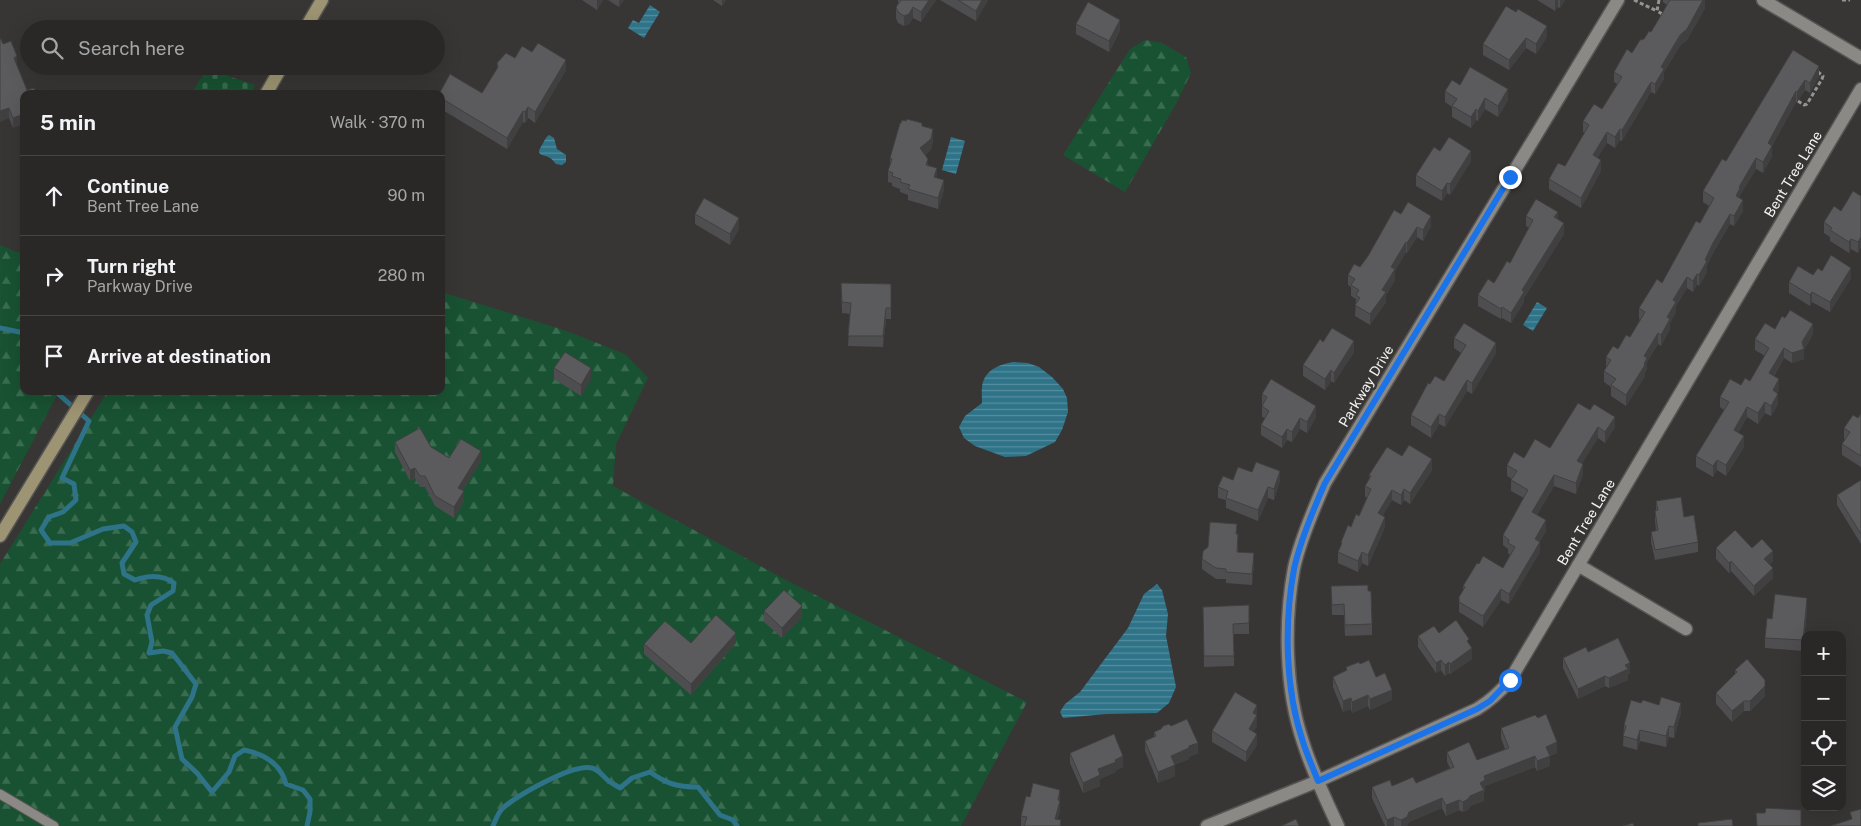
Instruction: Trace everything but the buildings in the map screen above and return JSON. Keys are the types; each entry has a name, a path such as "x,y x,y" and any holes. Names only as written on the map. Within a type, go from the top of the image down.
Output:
{"main road":[{"path":"310,20 322,0"},
{"path":"268,90 277,75"},
{"path":"0,536 85,396"}],"street":[{"name":"Parkway Drive","path":"1338,826 1302,741 1289,668 1288,630 1295,567 1314,508 1325,483 1618,0"},
{"path":"1763,0 1861,58"},
{"name":"Bent Tree Lane","path":"1207,826 1318,781 1477,709 1490,701 1510,680 1861,89"},
{"path":"1578,565 1686,630"}],"lane":[{"path":"0,794 54,826"}],"path":[{"path":"1634,0 1663,15 1667,15"},
{"path":"1657,11 1659,0"},
{"path":"1842,0 1850,0"},
{"path":"1798,101 1804,105 1807,104 1822,79 1823,76 1812,68"}],"green space":[{"path":"1145,40 1162,43 1186,57 1191,73 1176,104 1125,192 1063,155 1130,49"},
{"path":"203,75 225,75 255,85 252,90 194,90"},
{"path":"0,245 20,253 20,395 57,395 0,504"},
{"path":"445,293 564,330 625,354 648,378 616,444 613,486 784,579 1027,702 961,826 0,826 0,564 106,395 445,395"}],"water":[{"path":"650,5 660,12 644,38 628,28 633,20 639,23"},
{"path":"549,135 554,138 557,149 566,155 566,162 562,165 556,164 548,157 539,153"},
{"path":"951,137 965,141 956,174 942,170"},
{"path":"1537,302 1547,308 1533,331 1523,325"},
{"path":"1013,362 1028,363 1039,367 1052,377 1063,389 1067,398 1068,412 1062,430 1055,442 1026,456 1005,457 975,446 964,438 959,427 965,416 982,403 982,384 985,377 991,370"},
{"path":"1157,584 1162,590 1168,614 1166,636 1176,687 1169,703 1157,713 1106,714 1063,718 1060,712 1065,704 1080,692 1128,628 1144,594"}],"waterway":[{"path":"0,328 20,332"},
{"path":"60,395 89,421 62,478 74,484 76,500 63,512 49,517 41,530 50,543 70,543 103,529 124,526 132,532 136,542 122,563 124,574 135,580 155,576 165,578 174,583 173,591 151,605 147,615 152,642 149,653 163,651 172,653 196,684 192,697 175,727 182,759 197,773 212,792 229,772 235,756 244,750 265,757 280,771 286,784 303,790 310,799 307,826"},
{"path":"493,826 502,809 519,796 559,775 583,768 595,769 620,788 632,778 650,772 672,784 698,787 720,815 733,820 737,826"}],"route":[{"path":"1510,177 1325,483 1314,508 1295,567 1288,630 1289,668 1295,709 1302,741 1318,781 1477,709 1502,691 1510,680"}]}
